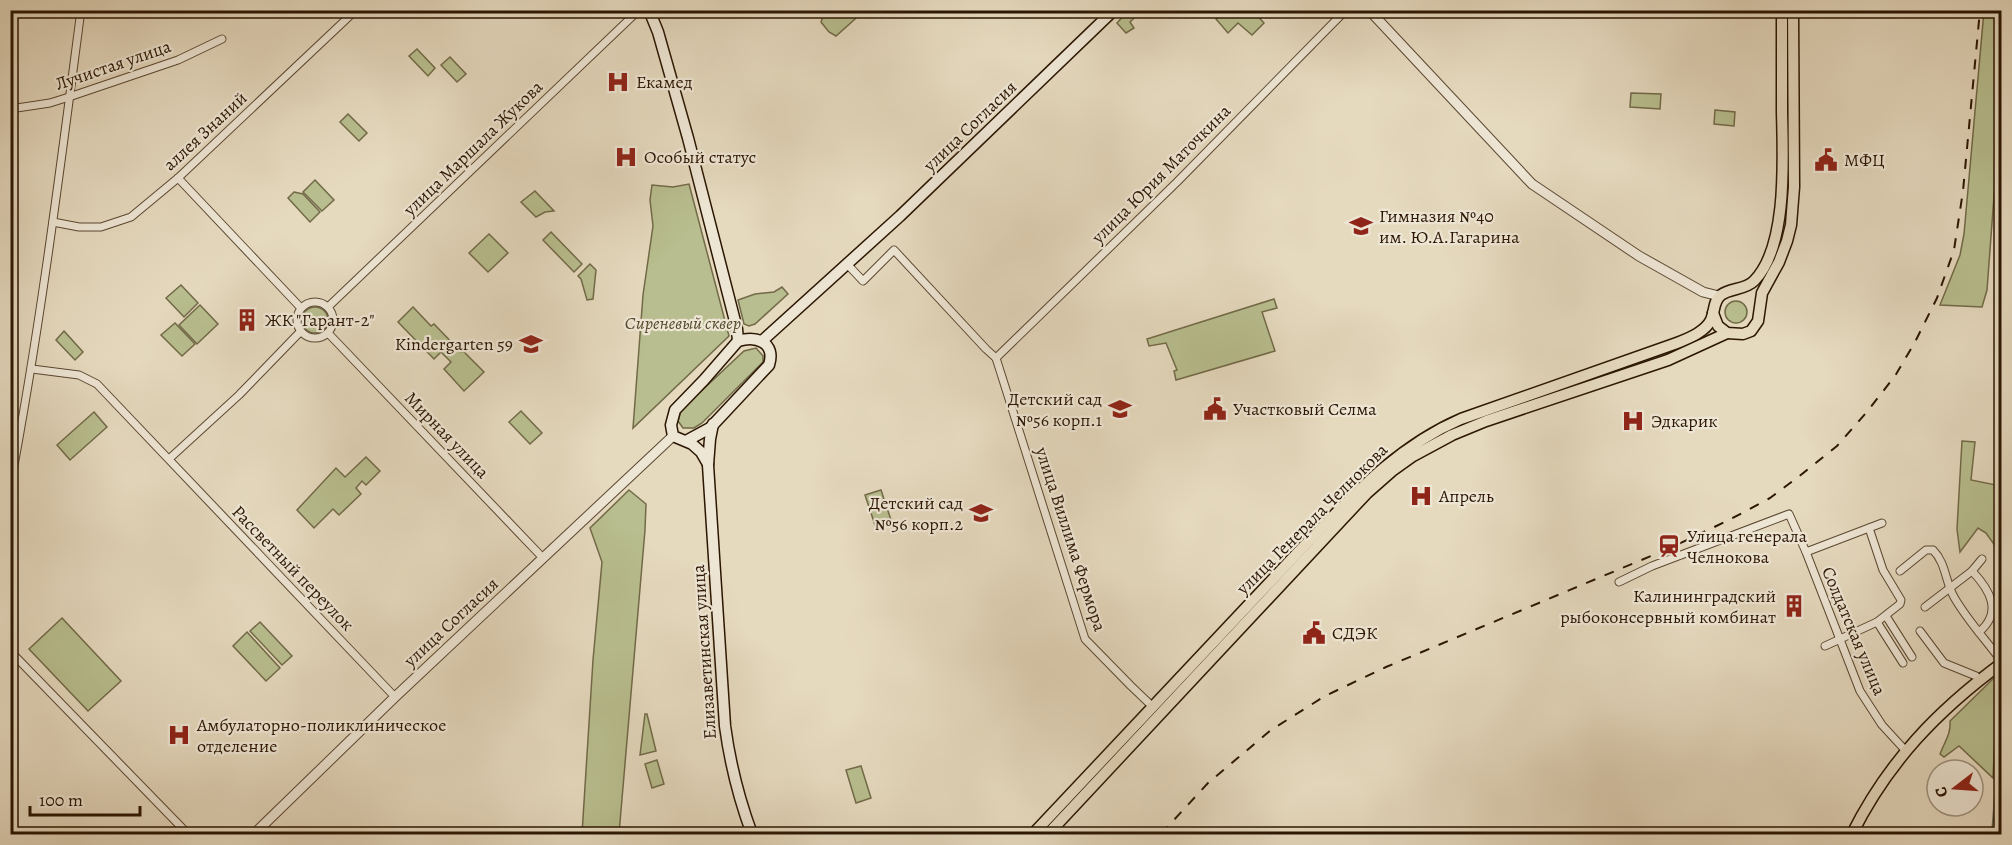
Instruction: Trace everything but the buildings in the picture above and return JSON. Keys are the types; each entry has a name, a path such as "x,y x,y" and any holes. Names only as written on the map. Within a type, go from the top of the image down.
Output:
{"main road":[{"path":"649,10 658,32 688,138 737,329 738,341"},
{"name":"улица Согласия","path":"762,341 900,216 1114,10"},
{"name":"улица Генерала Челнокова","path":"1033,834 1304,546 1374,476 1412,445 1445,426 1472,415 1677,344 1710,322 1715,305 1733,290 1754,281 1764,266 1774,240 1782,194 1782,10"},
{"name":"улица Генерала Челнокова","path":"1048,834 1367,493 1402,464 1443,439 1486,421 1668,360 1727,333 1743,334 1751,331 1758,321 1760,297 1779,262 1791,225 1794,188 1793,10"},
{"path":"1782,116 1786,123 1793,121"},
{"path":"1733,290 1746,291 1755,300 1759,309"},
{"path":"1715,305 1718,326 1727,333"},
{"path":"686,441 700,435 713,424 769,365 771,352 758,338 745,338 738,341 675,410 671,425 673,436 692,444 701,452 708,465"},
{"name":"Елизаветинская улица","path":"713,424 708,465 725,726 738,795 752,834"},
{"path":"1852,834 1868,803 1905,750 1978,678 2001,663"}],"street":[{"path":"10,487 32,369 81,10"},
{"name":"аллея Знаний","path":"53,222 79,227 101,227 121,222 144,208 356,10"},
{"name":"улица Маршала Жукова","path":"328,307 639,10"},
{"name":"улица Юрия Маточкина","path":"996,358 1177,182 1346,10"},
{"path":"1369,10 1532,184 1640,256 1703,292 1715,305"},
{"name":"Лучистая улица","path":"10,109 50,103 69,97 178,60 222,39"},
{"path":"178,178 301,308"},
{"path":"847,264 863,280 894,250 996,358"},
{"path":"314,302 328,307 333,320 328,333 320,338 313,338 301,332 297,318 301,308 314,302"},
{"path":"169,459 239,395 301,332"},
{"name":"Мирная улица","path":"328,333 543,558"},
{"name":"улица Виллима Фермора","path":"996,358 1085,639 1153,707"},
{"name":"Рассветный переулок","path":"32,369 79,375 92,380 395,697"},
{"path":"1443,439 1445,426"},
{"name":"улица Согласия","path":"254,834 395,697 673,436"},
{"name":"Солдатская улица","path":"1619,582 1652,566 1789,514 1860,691 1882,726 1905,750"},
{"path":"1806,552 1882,523"},
{"path":"1825,646 1877,622 1900,604 1901,600 1883,570 1869,528"},
{"path":"1900,571 1926,550 1933,550 1943,562 1950,587 1963,611 2001,663"},
{"path":"1925,607 1972,571 1982,559"},
{"path":"1972,571 1985,585 1992,602 1990,621 1978,632"},
{"path":"1886,616 1912,657"},
{"path":"1877,622 1903,663"},
{"path":"1920,632 1944,663 1978,678"},
{"path":"10,651 188,834"},
{"path":"1996,834 2001,778"}],"green space":[{"path":"825,10 864,11 836,36 829,32 821,22"},
{"path":"1128,11 1141,11 1130,22 1134,28 1126,33 1117,23"},
{"path":"1224,11 1253,11 1264,23 1252,35 1238,23 1228,33 1216,19"},
{"path":"1984,11 2002,11 2001,103 1987,290 1982,307 1940,305 1960,255 1964,234"},
{"path":"417,49 435,68 428,76 409,56"},
{"path":"450,57 466,74 457,82 441,65"},
{"path":"1631,93 1661,94 1660,109 1630,107"},
{"path":"1715,110 1735,112 1734,126 1714,124"},
{"path":"348,114 367,133 359,141 340,122"},
{"path":"315,180 334,200 322,211 303,192"},
{"name":"Сиреневый сквер","path":"689,184 729,336 633,428 643,295 653,226 650,200 652,185 673,187"},
{"path":"535,191 554,211 545,212 536,217 521,202"},
{"path":"294,192 303,194 320,212 310,222 288,198"},
{"path":"551,232 582,264 574,272 543,240"},
{"path":"489,234 508,253 488,272 469,253"},
{"path":"590,264 596,270 593,299 587,300 578,276"},
{"path":"181,285 198,303 184,317 166,298"},
{"path":"782,287 788,294 755,324 749,326 744,324 738,300 755,294 774,292"},
{"path":"1274,299 1277,308 1262,312 1275,351 1176,380 1174,371 1177,370 1166,343 1149,346 1147,339"},
{"path":"1736,301 1744,304 1747,312 1744,320 1736,323 1728,320 1725,312 1728,304"},
{"path":"200,305 218,324 197,344 179,325"},
{"path":"315,307 324,311 328,320 324,329 315,333 306,329 302,320 306,311"},
{"path":"413,307 431,326 434,324 484,372 464,391 444,369 451,362 441,352 434,359 398,322"},
{"path":"175,323 195,344 182,356 161,335"},
{"path":"64,331 83,352 75,360 56,340"},
{"path":"756,348 763,356 763,362 702,423 694,428 683,428 678,421 681,410 744,351"},
{"path":"521,411 542,433 530,444 509,422"},
{"path":"94,412 107,427 70,460 57,445"},
{"path":"1962,441 1975,442 1971,480 2001,486 2001,554 1986,533 1978,528 1960,552 1957,529"},
{"path":"366,457 380,471 366,485 362,481 356,488 361,494 339,515 333,509 314,528 297,510 336,468 345,477"},
{"path":"629,490 646,504 619,834 582,834 602,562 590,528"},
{"path":"881,490 891,520 875,525 865,495"},
{"path":"62,618 121,681 88,711 29,649"},
{"path":"260,622 292,656 282,665 250,631"},
{"path":"247,632 280,668 266,681 233,646"},
{"path":"1998,674 1993,778 1985,770 1985,758 1972,758 1959,746 1944,757 1940,754 1949,734 1950,721"},
{"path":"645,714 647,714 656,751 640,755"},
{"path":"657,760 664,784 652,788 645,764"},
{"path":"861,766 871,798 856,803 846,770"}],"waterway":[{"path":"1992,834 2002,704"}],"railway":[{"path":"1161,834 1208,783 1271,730 1325,696 1386,667 1670,548 1729,520 1770,498 1837,446 1895,376 1937,298 1954,250 1963,191 1980,10"}],"place":[{"name":"Екамед","path":"618,82"},
{"name":"Особый статус","path":"626,157"},
{"name":"МФЦ","path":"1826,160"},
{"name":"Гимназия №40 им. Ю.А.Гагарина","path":"1361,226"},
{"name":"ЖК \"Гарант-2\"","path":"247,320"},
{"name":"Kindergarten 59","path":"531,344"},
{"name":"Детский сад №56 корп.1","path":"1120,409"},
{"name":"Участковый Селма","path":"1215,409"},
{"name":"Эдкарик","path":"1633,421"},
{"name":"Апрель","path":"1421,496"},
{"name":"Детский сад №56 корп.2","path":"981,513"},
{"name":"Улица генерала Челнокова","path":"1669,546"},
{"name":"Калининградский рыбоконсервный комбинат","path":"1794,606"},
{"name":"СДЭК","path":"1314,633"},
{"name":"Амбулаторно-поликлиническое отделение","path":"179,735"}]}
